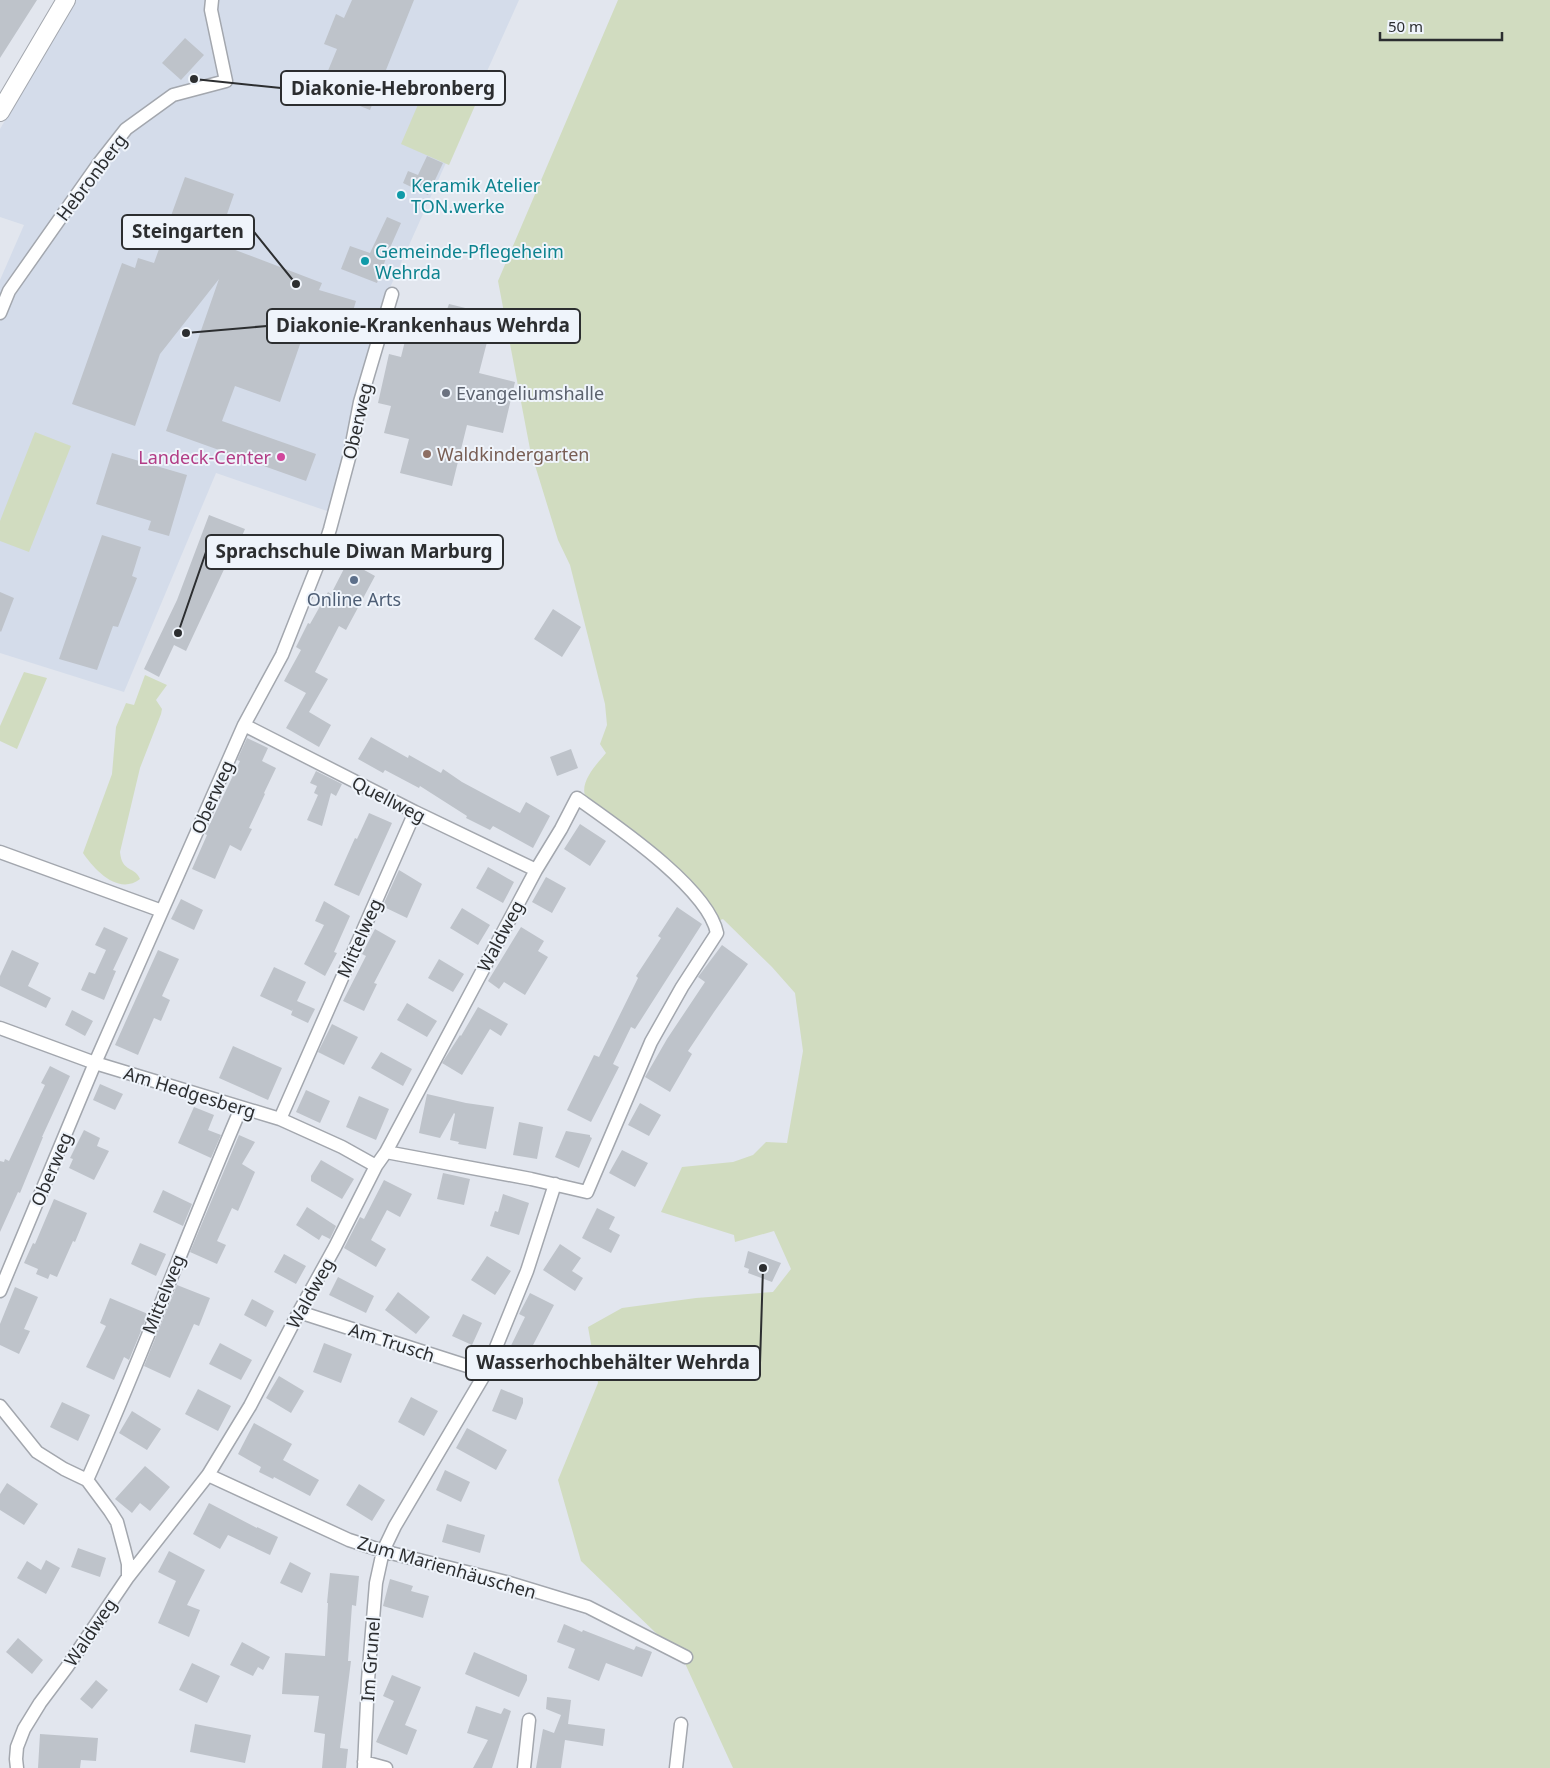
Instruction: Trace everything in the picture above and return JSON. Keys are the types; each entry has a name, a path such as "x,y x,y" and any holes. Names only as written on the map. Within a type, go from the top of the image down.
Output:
{"main road":[{"path":"0,112 66,0"}],"street":[{"name":"Hebronberg","path":"0,313 10,291 97,166 126,129 173,95 226,81 210,10 212,0"},
{"name":"Oberweg","path":"0,1291 95,1063 244,725 282,655 322,554 350,454 360,402 392,294"},
{"name":"Quellweg","path":"244,725 415,812 536,870"},
{"name":"Waldweg","path":"17,1768 18,1747 24,1729 40,1703 67,1667 128,1577 208,1475 250,1406 376,1166 386,1152 536,870 577,798 634,839 689,888 715,924 717,933 682,987 650,1042 587,1192 555,1184"},
{"name":"Mittelweg","path":"280,1119 415,812"},
{"path":"0,852 162,911"},
{"name":"Am Hedgesberg","path":"0,1028 95,1063 280,1119 342,1147 376,1166"},
{"name":"Mittelweg","path":"87,1480 202,1197 241,1108"},
{"path":"386,1152 555,1184"},
{"name":"Im Grunel","path":"364,1765 368,1680 376,1582 383,1551 395,1526 486,1372 527,1272 555,1184"},
{"name":"Am Trusch","path":"299,1312 486,1372"},
{"path":"0,1406 37,1452 64,1469 87,1480 117,1522 128,1564 128,1577"},
{"name":"Zum Marienhäuschen","path":"208,1475 349,1540 383,1551 506,1582 588,1607 686,1657"},
{"path":"524,1768 529,1720"},
{"path":"676,1768 681,1724"},
{"path":"364,1765 386,1768"}],"shaded area":[{"path":"75,0 519,0 375,321 330,512 216,473 124,692 0,653 0,280 24,225 0,217 0,129"}],"green space":[{"path":"618,0 1550,0 1550,1768 733,1768 683,1659 581,1561 558,1480 598,1383 588,1327 622,1308 696,1298 773,1292 791,1269 774,1231 735,1242 734,1235 661,1212 682,1167 733,1162 753,1155 766,1142 787,1143 803,1051 795,993 772,967 723,919 717,921 587,800 585,794 584,788 589,775 606,753 600,744 607,725 605,704 570,565 558,540 530,449 498,281"},
{"path":"429,79 477,101 449,165 401,144"},
{"path":"35,432 71,446 29,552 0,541 0,521"},
{"path":"24,672 47,678 17,749 0,741 0,726"},
{"path":"145,675 167,685 156,700 162,709 161,714 140,768 120,852 123,863 135,872 140,879 132,883 123,884 115,882 100,873 83,853 112,774 116,727 126,703 134,705"}],"building":[{"path":"0,0 37,0 0,58"},
{"path":"352,0 414,0 370,110 320,90 337,49 324,44 336,14 344,18"},
{"path":"185,38 204,55 181,80 162,63"},
{"path":"427,156 443,163 428,195 403,183 408,171 418,175"},
{"path":"185,177 234,194 217,243 322,283 319,290 356,301 345,338 306,327 280,402 235,386 222,421 316,454 306,481 166,431 219,279 160,354 135,426 72,404 122,263 135,268 138,258 154,263"},
{"name":"Gemeinde-Pflegeheim Wehrda","path":"387,217 401,223 377,283 341,269 350,246 370,253"},
{"name":"Evangeliumshalle","path":"449,304 494,315 479,373 515,382 503,433 467,425 452,486 400,473 409,439 384,433 391,406 378,403 389,354 401,357 408,329 432,335 435,325 441,326"},
{"path":"112,453 187,475 169,536 148,530 151,521 96,504"},
{"path":"209,515 245,529 230,564 227,563 186,651 174,645 159,677 144,669 177,600"},
{"path":"102,535 141,547 132,576 137,578 118,627 113,626 97,670 59,659"},
{"path":"348,561 375,576 346,630 339,626 315,672 328,679 309,712 331,725 319,747 286,728 306,693 284,681 301,650 296,647 308,623 310,624 328,592 331,594"},
{"path":"0,592 14,598 1,632 0,631"},
{"path":"553,609 581,627 562,657 534,639"},
{"path":"371,737 408,758 409,755 441,773 443,769 462,782 520,813 526,802 550,816 533,848 493,826 490,830 466,818 467,816 420,786 419,788 385,770 383,773 358,759"},
{"path":"247,738 268,748 262,761 276,768 249,828 252,829 241,851 230,845 215,879 192,869 207,835 205,834 240,761 237,760"},
{"path":"571,749 578,768 557,776 550,757"},
{"path":"316,771 342,784 336,796 331,793 322,826 307,820 318,795 314,793 317,786 310,783"},
{"path":"369,813 392,823 359,896 334,885 355,838 357,839"},
{"path":"580,824 606,841 590,866 564,849"},
{"path":"488,867 514,882 503,903 476,888"},
{"path":"399,870 422,884 407,918 384,907 384,903"},
{"path":"546,877 566,888 552,913 532,902"},
{"path":"181,899 203,910 194,930 171,919"},
{"path":"324,901 350,916 334,952 337,953 325,976 304,964 324,925 315,921"},
{"path":"677,907 702,924 635,1029 631,1027 613,1064 619,1067 591,1122 567,1110 594,1055 599,1057 638,978 636,976 661,938 658,936"},
{"path":"462,908 490,925 478,945 450,928"},
{"path":"104,927 128,938 113,970 116,971 104,1000 81,990 89,972 95,974 106,950 95,945"},
{"path":"521,927 544,941 538,951 548,957 525,995 504,982 499,989 488,981"},
{"path":"375,929 396,941 374,983 377,984 364,1011 343,1001 366,956 362,954"},
{"path":"722,945 748,964 688,1051 692,1054 670,1092 645,1077 667,1039 705,982 698,977"},
{"path":"12,950 39,963 28,986 51,998 46,1008 0,986 0,976"},
{"path":"158,950 179,959 162,996 170,1000 161,1021 154,1018 138,1055 115,1045"},
{"path":"439,959 464,974 453,992 428,978"},
{"path":"274,967 306,982 297,1001 315,1009 308,1023 291,1015 293,1009 292,1011 260,996"},
{"path":"407,1003 437,1021 427,1037 397,1020"},
{"path":"478,1007 508,1024 501,1036 490,1029 462,1075 442,1063"},
{"path":"72,1010 93,1021 85,1036 65,1025"},
{"path":"332,1024 358,1037 344,1065 318,1052"},
{"path":"233,1046 282,1068 268,1100 219,1078"},
{"path":"381,1052 412,1069 403,1086 371,1068"},
{"path":"50,1066 70,1076 42,1137 20,1193 18,1192 0,1232 0,1161 4,1162 5,1159 9,1161 45,1085 41,1083"},
{"path":"100,1084 123,1094 115,1110 93,1100"},
{"path":"306,1090 330,1101 320,1123 296,1112"},
{"path":"427,1094 494,1107 486,1149 458,1144 459,1142 450,1140 454,1113 440,1138 419,1133"},
{"path":"359,1096 389,1109 376,1140 346,1127"},
{"path":"640,1103 661,1115 649,1136 628,1125"},
{"path":"194,1107 214,1115 208,1130 221,1135 211,1158 178,1143"},
{"path":"519,1122 543,1127 537,1159 513,1155"},
{"path":"84,1130 100,1138 97,1146 109,1151 94,1180 69,1168 73,1159 70,1158"},
{"path":"566,1131 590,1135 592,1138 579,1168 555,1157"},
{"path":"239,1135 255,1142 242,1164 255,1172 238,1211 232,1208 217,1241 226,1245 217,1264 190,1252"},
{"path":"622,1150 648,1163 635,1187 609,1173"},
{"path":"321,1160 354,1179 342,1199 311,1181 311,1176"},
{"path":"443,1173 470,1179 464,1205 437,1199"},
{"path":"384,1180 412,1194 400,1217 387,1210 371,1240 386,1249 376,1267 344,1248 360,1217 364,1219"},
{"path":"163,1190 192,1204 183,1226 153,1212"},
{"path":"503,1194 529,1203 519,1235 490,1226 495,1211 498,1212"},
{"path":"54,1199 87,1213 57,1277 50,1274 48,1279 36,1274 38,1269 24,1263 33,1243 35,1244"},
{"path":"307,1207 336,1226 330,1239 322,1235 319,1240 296,1225"},
{"path":"597,1208 615,1217 609,1229 620,1235 611,1253 582,1238"},
{"path":"140,1243 166,1254 156,1276 131,1264"},
{"path":"560,1244 581,1258 572,1271 583,1278 575,1291 543,1270"},
{"path":"748,1251 781,1263 772,1282 748,1273 749,1269 744,1267"},
{"path":"284,1254 306,1266 296,1284 274,1272"},
{"path":"487,1256 511,1271 495,1295 471,1280"},
{"path":"338,1277 374,1296 366,1313 329,1295"},
{"path":"177,1285 210,1298 199,1326 194,1324 170,1378 144,1366"},
{"path":"15,1287 38,1297 24,1329 30,1331 19,1354 0,1345 0,1324"},
{"path":"398,1292 430,1317 416,1334 385,1310"},
{"path":"530,1293 554,1305 532,1347 538,1350 524,1376 502,1364 525,1317 519,1314"},
{"path":"110,1298 148,1314 129,1360 124,1357 114,1380 86,1367 106,1326 100,1323"},
{"path":"252,1299 274,1311 266,1327 244,1315"},
{"path":"463,1314 482,1323 472,1345 452,1336"},
{"path":"220,1343 252,1360 241,1380 209,1364"},
{"path":"324,1343 352,1354 341,1383 313,1372"},
{"path":"279,1376 304,1391 291,1413 266,1398"},
{"path":"198,1389 231,1406 218,1431 185,1414"},
{"path":"501,1389 523,1398 523,1403 516,1420 492,1411"},
{"path":"411,1397 438,1411 424,1436 398,1422"},
{"path":"62,1402 90,1415 78,1441 50,1427"},
{"path":"132,1411 161,1429 147,1450 119,1433"},
{"path":"254,1423 292,1444 283,1460 319,1480 310,1496 274,1477 273,1479 259,1472 261,1467 238,1454"},
{"path":"467,1428 507,1450 496,1470 456,1448"},
{"path":"145,1466 170,1487 150,1511 140,1503 132,1513 115,1499"},
{"path":"445,1470 470,1482 461,1502 436,1490"},
{"path":"7,1483 38,1504 24,1525 0,1510 0,1494"},
{"path":"359,1484 385,1500 372,1521 346,1505"},
{"path":"209,1503 278,1537 270,1555 228,1535 220,1549 193,1534"},
{"path":"447,1524 485,1535 480,1553 442,1542"},
{"path":"78,1548 106,1558 100,1577 71,1567"},
{"path":"169,1551 205,1570 187,1605 200,1610 189,1637 158,1623 176,1581 158,1572"},
{"path":"46,1560 60,1568 46,1594 17,1578 27,1561 41,1570"},
{"path":"290,1562 311,1573 302,1593 280,1583"},
{"path":"330,1573 359,1576 356,1606 352,1605 348,1661 351,1661 340,1748 348,1749 346,1768 322,1768 325,1734 314,1732 319,1696 282,1694 285,1653 325,1656"},
{"path":"390,1579 413,1586 411,1591 429,1596 423,1618 383,1606"},
{"path":"564,1624 634,1650 636,1646 652,1652 642,1677 606,1663 599,1681 568,1668 575,1649 557,1642"},
{"path":"18,1638 43,1660 32,1674 6,1652"},
{"path":"242,1642 270,1657 263,1670 258,1667 253,1676 230,1665"},
{"path":"474,1652 527,1675 527,1680 519,1697 465,1674"},
{"path":"192,1663 220,1676 207,1703 179,1690"},
{"path":"392,1675 421,1687 405,1725 417,1730 407,1755 376,1742 394,1701 383,1696"},
{"path":"96,1680 108,1690 92,1709 80,1699"},
{"path":"547,1697 571,1700 568,1724 605,1729 603,1746 565,1740 561,1768 536,1768 543,1729 554,1733 561,1715 546,1709"},
{"path":"476,1706 501,1714 504,1708 511,1711 492,1768 473,1768 488,1740 467,1733"},
{"path":"195,1724 251,1735 245,1763 190,1752"},
{"path":"40,1734 98,1738 96,1761 81,1760 80,1768 38,1768"}],"place":[{"name":"Diakonie-Hebronberg","path":"194,79"},
{"name":"Keramik Atelier TON.werke","path":"401,195"},
{"name":"Gemeinde-Pflegeheim Wehrda","path":"365,261"},
{"name":"Steingarten","path":"296,284"},
{"name":"Diakonie-Krankenhaus Wehrda","path":"186,333"},
{"name":"Evangeliumshalle","path":"446,393"},
{"name":"Waldkindergarten","path":"427,454"},
{"name":"Landeck-Center","path":"281,457"},
{"name":"Online Arts","path":"354,580"},
{"name":"Sprachschule Diwan Marburg","path":"178,633"},
{"name":"Wasserhochbehälter Wehrda","path":"763,1268"}]}
